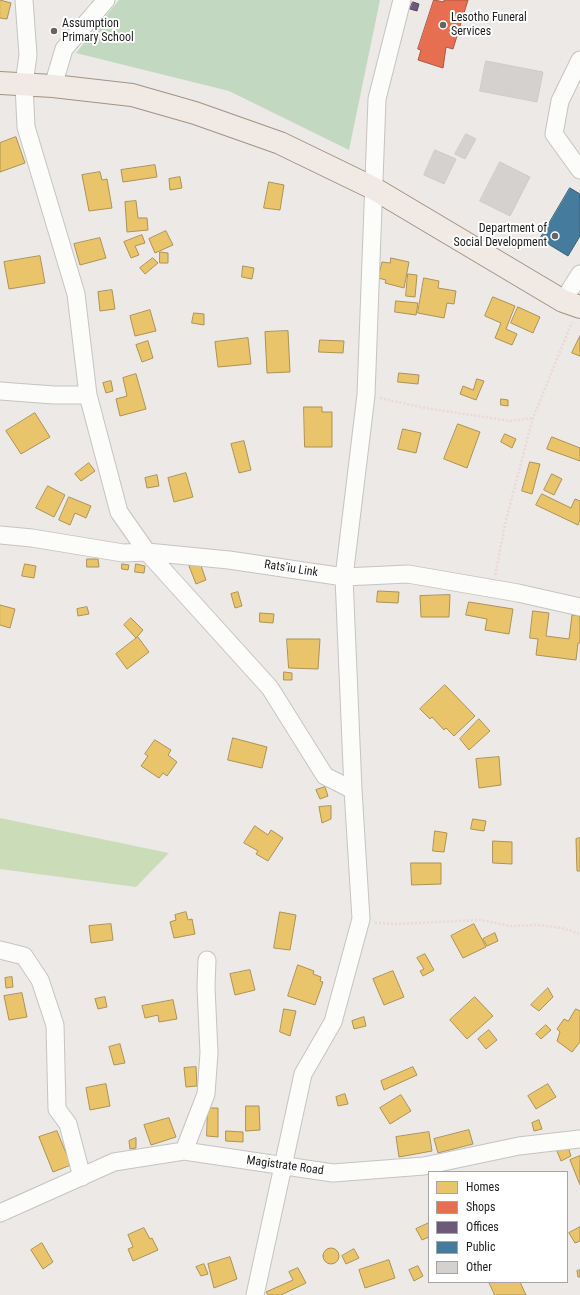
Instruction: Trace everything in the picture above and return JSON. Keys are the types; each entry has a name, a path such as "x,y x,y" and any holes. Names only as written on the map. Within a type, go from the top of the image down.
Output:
{"main road":[{"path":"0,83 53,86 132,95 195,113 280,143 373,188 574,304"}],"street":[{"path":"24,0 28,55 24,84 26,127 76,294 88,394 119,512 147,552 270,688 325,776 353,790"},
{"path":"53,86 64,49 106,0"},
{"path":"256,1295 282,1166 303,1074 333,1022 361,919 353,790 344,577 366,395 377,100 402,0"},
{"path":"580,60 560,101 554,134 580,170"},
{"path":"574,304 580,274"},
{"path":"0,391 54,395 88,394"},
{"name":"Rats'iu Link","path":"0,535 32,538 123,553 147,552 229,560 344,577 408,574 492,589 518,592 580,607"},
{"path":"0,950 24,956 40,980 55,1026 56,1110 68,1124 82,1177"},
{"path":"184,1152 206,1094 209,1053 206,987 207,960"},
{"name":"Magistrate Road","path":"0,1213 114,1162 184,1152 334,1173 424,1166 519,1146 580,1139"}],"path":[{"path":"492,589 506,520 533,418 574,304"},
{"path":"366,395 425,408 511,421 533,418"},
{"path":"361,919 366,923 394,924 482,920 511,926 539,925 562,928 580,934"}],"green space":[{"path":"119,0 380,0 349,150 229,91 76,53"},
{"path":"0,818 169,853 136,887 0,869"}],"building: Homes":[{"path":"0,0 11,3 7,19 0,18"},
{"path":"16,137 25,163 0,172 0,143"},
{"path":"155,165 157,177 123,182 121,170"},
{"path":"100,172 102,180 107,179 112,208 89,211 82,175"},
{"path":"180,177 182,188 170,190 169,179"},
{"path":"269,182 284,185 280,210 264,208"},
{"path":"136,201 138,218 147,218 148,230 127,232 125,202"},
{"path":"166,231 173,245 155,253 149,239"},
{"path":"142,235 145,243 135,246 139,255 131,258 124,242"},
{"path":"100,238 106,258 80,265 74,244"},
{"path":"160,252 168,253 168,263 160,263"},
{"path":"40,256 45,283 9,289 4,262"},
{"path":"153,258 158,263 145,274 140,268"},
{"path":"391,258 409,262 404,288 385,283 386,280 378,278 382,262 390,263"},
{"path":"243,266 254,268 252,279 242,277"},
{"path":"408,274 417,275 415,297 406,296"},
{"path":"424,278 439,281 438,288 456,291 454,304 447,303 444,318 418,313"},
{"path":"112,290 115,309 100,311 98,292"},
{"path":"493,297 515,306 506,329 517,334 512,345 495,338 501,323 485,316"},
{"path":"396,301 418,303 416,315 395,312"},
{"path":"518,307 540,317 533,333 511,323"},
{"path":"150,310 156,331 135,336 130,316"},
{"path":"194,313 204,314 204,325 192,323"},
{"path":"288,331 290,372 267,373 265,332"},
{"path":"580,336 580,356 572,353"},
{"path":"248,338 251,364 218,367 215,342"},
{"path":"320,340 344,341 343,353 319,352"},
{"path":"148,341 153,358 142,362 136,345"},
{"path":"399,373 419,375 418,384 398,382"},
{"path":"136,374 146,409 120,416 116,399 127,396 123,378"},
{"path":"477,379 484,381 476,400 460,394 463,386 473,390"},
{"path":"111,381 113,391 106,393 103,383"},
{"path":"501,399 508,400 508,406 501,405"},
{"path":"304,407 322,407 322,412 332,412 332,447 305,447"},
{"path":"35,413 50,437 21,454 6,431"},
{"path":"458,424 480,432 467,468 444,459"},
{"path":"403,429 421,433 416,453 398,449"},
{"path":"505,434 516,439 512,448 501,442"},
{"path":"552,437 580,448 580,461 547,449"},
{"path":"244,441 251,470 239,473 231,444"},
{"path":"530,462 540,464 532,494 522,491"},
{"path":"89,463 95,471 81,481 75,474"},
{"path":"186,473 193,497 174,502 168,478"},
{"path":"552,474 562,479 554,495 544,490"},
{"path":"157,475 159,486 147,488 145,478"},
{"path":"48,486 65,495 54,517 36,508"},
{"path":"542,494 571,508 575,499 580,501 580,520 578,525 536,505"},
{"path":"69,497 91,506 86,518 75,513 70,525 59,520"},
{"path":"87,559 98,559 99,567 87,567"},
{"path":"200,563 206,580 196,584 189,566"},
{"path":"25,564 36,566 34,578 22,576"},
{"path":"122,564 129,565 128,570 122,569"},
{"path":"136,564 145,566 144,573 135,572"},
{"path":"378,591 399,592 398,603 377,602"},
{"path":"238,592 242,606 235,608 231,594"},
{"path":"450,595 449,617 421,617 420,596"},
{"path":"469,602 513,609 509,634 485,630 487,619 466,615"},
{"path":"0,605 15,609 10,628 0,625"},
{"path":"87,607 89,614 78,616 77,609"},
{"path":"533,611 549,613 546,636 569,639 572,615 580,616 580,643 578,643 576,660 536,655 538,639 530,638"},
{"path":"260,613 274,614 273,623 260,622"},
{"path":"131,618 143,630 136,638 124,625"},
{"path":"138,637 149,652 127,669 116,654"},
{"path":"287,639 320,639 318,669 289,668"},
{"path":"284,672 292,673 292,680 284,680"},
{"path":"445,685 475,716 454,736 446,728 444,730 432,717 430,719 420,709"},
{"path":"479,719 490,731 469,750 460,739"},
{"path":"233,738 267,747 262,768 228,760"},
{"path":"155,740 171,750 168,755 177,762 167,776 163,773 159,778 141,766 148,756 145,754"},
{"path":"499,757 501,785 479,788 476,759"},
{"path":"325,787 328,796 320,799 316,790"},
{"path":"331,806 331,819 322,823 319,807"},
{"path":"473,819 486,821 484,831 471,829"},
{"path":"255,826 268,835 271,830 283,838 268,861 256,854 258,851 244,843"},
{"path":"435,831 447,833 444,852 433,851"},
{"path":"580,838 580,871 577,871 576,839"},
{"path":"493,841 512,842 512,864 493,863"},
{"path":"411,863 441,863 441,884 412,885"},
{"path":"186,912 188,920 192,919 195,934 174,938 170,922 176,920 175,915"},
{"path":"280,912 296,915 290,950 274,948"},
{"path":"111,924 113,940 91,943 89,926"},
{"path":"474,924 486,947 463,958 451,936"},
{"path":"495,933 498,941 487,946 483,939"},
{"path":"425,954 434,970 423,976 420,971 424,969 417,958"},
{"path":"298,965 314,971 313,974 321,977 320,981 323,982 315,1005 288,996"},
{"path":"250,970 255,990 235,995 230,974"},
{"path":"393,971 404,997 384,1005 373,979"},
{"path":"12,977 13,987 6,988 5,978"},
{"path":"548,988 553,997 539,1011 531,1005"},
{"path":"22,993 27,1017 9,1020 4,996"},
{"path":"105,997 107,1007 98,1009 95,999"},
{"path":"475,997 493,1016 467,1039 450,1020"},
{"path":"173,1000 177,1019 159,1022 158,1015 145,1018 142,1006"},
{"path":"284,1009 296,1011 290,1036 280,1032"},
{"path":"576,1009 580,1011 580,1042 572,1052 557,1041 560,1032 557,1029 564,1019 568,1021"},
{"path":"364,1017 366,1026 354,1029 352,1021"},
{"path":"546,1025 551,1030 541,1039 536,1034"},
{"path":"489,1030 497,1040 486,1049 478,1039"},
{"path":"120,1044 125,1063 114,1065 109,1047"},
{"path":"196,1067 197,1086 186,1087 184,1068"},
{"path":"413,1067 417,1075 384,1090 381,1081"},
{"path":"106,1084 110,1106 90,1110 86,1088"},
{"path":"548,1084 556,1097 536,1109 528,1096"},
{"path":"345,1094 348,1104 338,1106 336,1097"},
{"path":"401,1095 411,1111 390,1124 380,1108"},
{"path":"246,1106 259,1106 260,1130 246,1131"},
{"path":"208,1108 218,1108 218,1137 207,1136"},
{"path":"169,1118 176,1137 151,1145 144,1125"},
{"path":"539,1120 542,1129 534,1131 532,1123"},
{"path":"469,1130 473,1144 438,1153 434,1139"},
{"path":"57,1131 71,1165 53,1172 39,1137"},
{"path":"226,1131 243,1132 243,1142 226,1141"},
{"path":"429,1132 432,1151 399,1157 396,1137"},
{"path":"136,1138 136,1148 130,1149 129,1141"},
{"path":"568,1147 571,1156 561,1161 557,1151"},
{"path":"580,1156 580,1185 570,1160"},
{"path":"428,1223 428,1237 422,1240 416,1229"},
{"path":"580,1227 580,1241 575,1243 569,1233"},
{"path":"144,1228 150,1239 152,1238 158,1250 133,1261 128,1249 133,1247 128,1235"},
{"path":"42,1243 53,1262 43,1269 31,1250"},
{"path":"331,1248 337,1250 339,1256 337,1262 331,1264 325,1262 323,1256 325,1250"},
{"path":"354,1249 359,1258 346,1264 342,1256"},
{"path":"230,1257 237,1279 214,1288 208,1264"},
{"path":"389,1260 395,1278 365,1288 359,1270"},
{"path":"204,1264 208,1274 201,1276 196,1267"},
{"path":"418,1266 423,1276 414,1281 409,1270"},
{"path":"298,1268 306,1283 281,1295 268,1295 266,1292 293,1280 289,1272"},
{"path":"580,1270 580,1277 578,1277 577,1271"},
{"path":"489,1283 520,1283 526,1295 495,1295"}],"building: Shops":[{"name":"Lesotho Funeral Services","path":"434,0 444,2 444,0 468,0 453,49 446,47 443,68 418,60 421,50 418,49"}],"building: Offices":[{"path":"413,2 419,4 417,11 410,9"}],"building: Public":[{"path":"570,188 580,194 580,236 568,256 540,239"}],"building: Other":[{"path":"486,61 543,72 537,102 480,91"},
{"path":"466,134 476,139 465,159 455,154"},
{"path":"435,150 456,159 444,184 424,175"},
{"path":"500,162 530,177 510,216 480,201"}],"place":[{"name":"Lesotho Funeral Services","path":"443,25"},
{"name":"Assumption Primary School","path":"54,31"},
{"name":"Department of Social Development","path":"555,236"}]}
